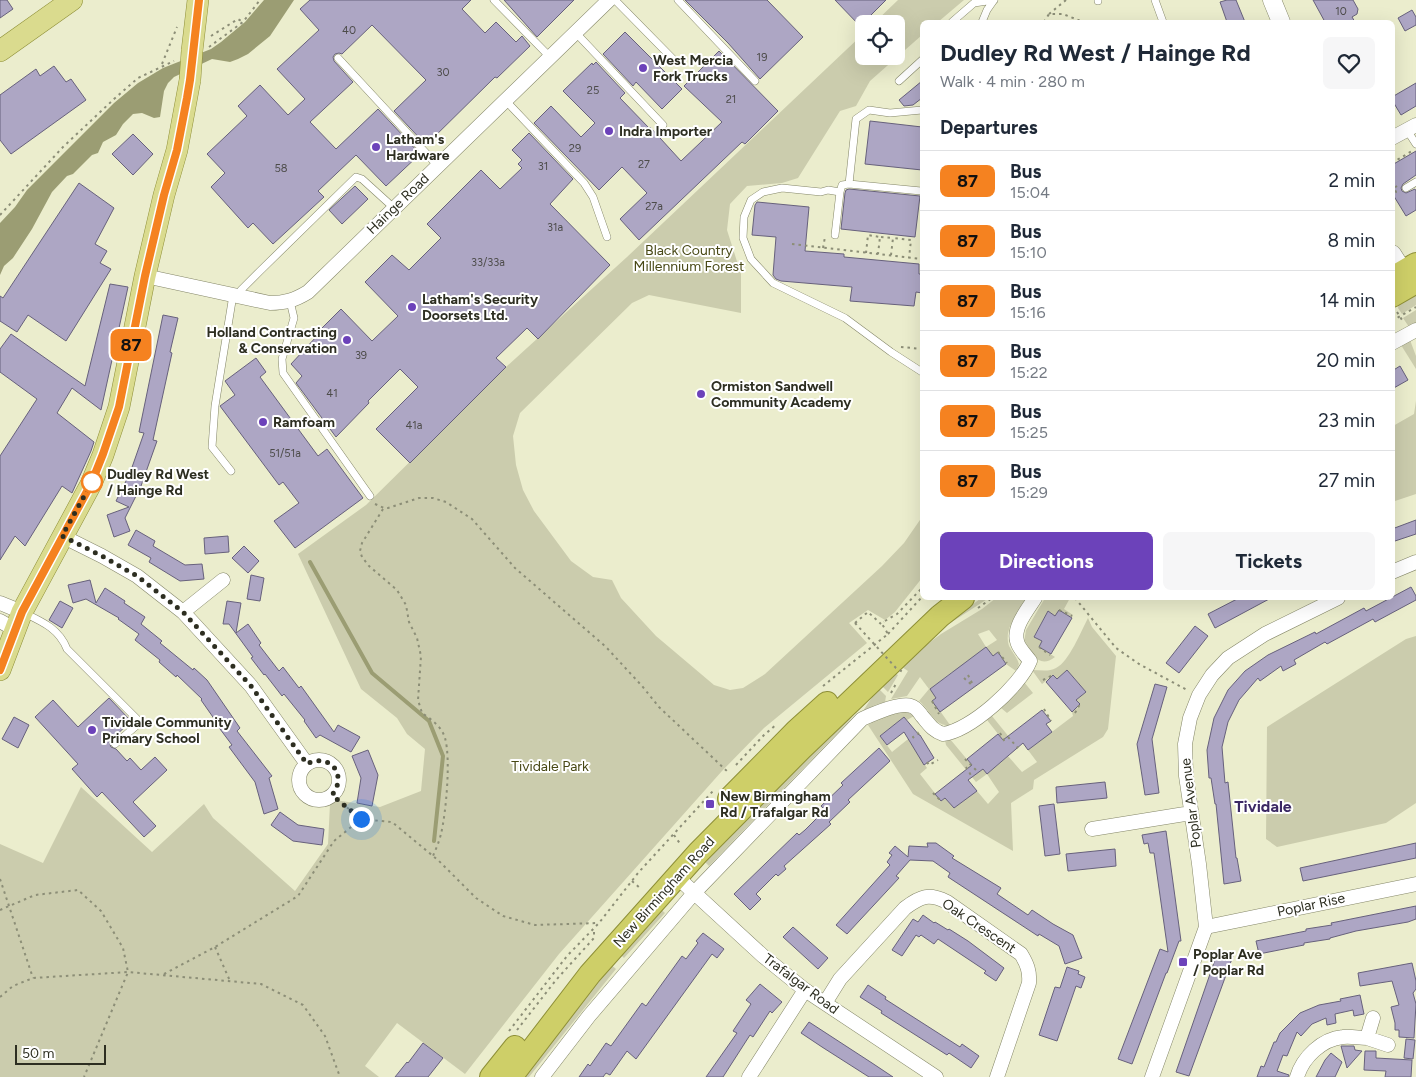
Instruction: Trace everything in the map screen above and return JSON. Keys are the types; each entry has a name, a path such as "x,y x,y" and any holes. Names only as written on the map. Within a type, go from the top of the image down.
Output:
{"highway":[{"name":"New Birmingham Road","path":"491,1077 580,966 671,872 796,731 940,600"},
{"name":"New Birmingham Road","path":"511,1077 671,872 698,853 802,748 940,616 960,600"}],"main road":[{"path":"0,51 72,0"},
{"path":"0,670 12,620 91,484 119,407 145,276 164,195 177,150 190,80 191,54 198,0"}],"street":[{"name":"Hainge Road","path":"145,276 270,304 284,303 308,292 609,0"},
{"path":"1272,0 1280,20"},
{"path":"1395,136 1412,127"},
{"path":"1395,341 1416,330"},
{"path":"62,536 137,576 183,612 251,686 307,764"},
{"path":"1395,571 1416,562"},
{"path":"183,612 223,580"},
{"path":"886,710 904,705 916,708 932,728 943,734 957,729 992,707 1028,668 1030,661 1017,642 1016,634 1018,626 1034,600"},
{"name":"Poplar Avenue","path":"1152,1077 1206,927 1186,776 1185,744 1190,718 1199,695 1212,675 1228,658 1247,645 1334,600"},
{"path":"0,603 12,620"},
{"name":"New Birmingham Road","path":"542,1077 589,1016 694,893 862,719 886,710"},
{"path":"320,760 332,765 338,777 336,790 332,795 320,800 314,799 303,792 299,780 302,768 307,764 320,760"},
{"path":"1092,829 1191,813"},
{"name":"Trafalgar Road","path":"671,872 763,956 805,990 927,1074"},
{"name":"Poplar Rise","path":"1206,927 1416,884"},
{"name":"Oak Crescent","path":"825,1003 840,979 905,908 916,899 927,896 936,897 947,902 1021,954 1027,964 1030,974 1029,984 997,1077"},
{"path":"749,1077 805,990"},
{"path":"1367,1038 1373,1018"},
{"path":"1296,1077 1303,1063 1319,1046 1330,1040 1343,1037 1367,1038 1388,1045"}],"lane":[{"path":"494,0 550,57"},
{"path":"615,0 673,59"},
{"path":"678,0 755,81"},
{"path":"954,20 974,3 994,0"},
{"path":"983,20 986,10 994,0"},
{"path":"1154,0 1162,20"},
{"path":"575,32 662,125"},
{"path":"338,58 438,166"},
{"path":"899,81 920,62"},
{"path":"505,100 584,183 593,197 607,237"},
{"path":"849,184 856,119 869,110 890,113 920,110"},
{"path":"1412,127 1416,144"},
{"path":"231,471 212,447 215,406 236,296 356,177 362,179 394,208"},
{"path":"1406,188 1416,182"},
{"path":"835,235 842,185 849,184 920,191"},
{"path":"840,192 782,188 763,192 751,200 744,217 743,238 751,259 773,283 845,318 920,371"},
{"path":"290,301 294,318 282,359 283,373 370,496"},
{"path":"12,620 46,624 63,638 67,649 137,719 136,726 116,744"}],"path":[{"path":"0,215 63,147 114,98 138,78 161,66 210,47 243,22 260,0"},
{"path":"1045,20 1049,14 1066,0"},
{"path":"1049,14 1063,14 1078,20"},
{"path":"191,54 203,40 238,19 243,22"},
{"path":"161,66 180,20"},
{"path":"1395,161 1416,149"},
{"path":"1395,182 1397,186"},
{"path":"866,253 868,235 911,240 909,258"},
{"path":"878,254 880,237"},
{"path":"892,256 893,238"},
{"path":"792,244 920,259"},
{"path":"1395,319 1416,307"},
{"path":"370,496 376,505 384,508 419,498 433,498 446,502 472,520 514,568 606,647 659,707 730,773"},
{"path":"384,508 362,543 360,551 369,566 397,590 406,605 409,622 417,638 422,656 418,700 422,713 434,720 445,737 447,760 446,795 441,834 433,856"},
{"path":"882,624 898,614 920,590"},
{"path":"824,686 888,634 920,599"},
{"path":"1077,600 1116,648 1139,664 1199,695"},
{"path":"1059,610 1072,616"},
{"path":"888,634 882,624 868,612 855,622 896,668 903,672"},
{"path":"1039,647 1050,655"},
{"path":"998,652 1007,663"},
{"path":"964,678 973,687 968,675"},
{"path":"1043,680 1054,675"},
{"path":"886,710 890,696 899,680"},
{"path":"932,701 939,714"},
{"path":"1075,713 1080,704"},
{"path":"1044,709 1051,721"},
{"path":"735,767 764,735 779,722"},
{"path":"914,738 921,732"},
{"path":"1000,733 1006,744"},
{"path":"1008,737 1018,748"},
{"path":"965,759 976,770"},
{"path":"927,762 929,765 938,760"},
{"path":"966,767 972,777"},
{"path":"509,1032 567,956 599,923 638,873 717,787"},
{"path":"934,793 941,801"},
{"path":"332,795 361,819 392,822 433,856 476,898 503,916 535,925 599,923"},
{"path":"162,975 215,947 298,896 334,841 361,819"},
{"path":"0,879 33,978"},
{"path":"0,910 35,895 78,890 101,911 123,948 128,972 84,1077"},
{"path":"514,1033 556,980 594,938 594,928"},
{"path":"215,947 230,981"},
{"path":"0,997 13,986 33,978 128,972 261,984 303,1005 325,1036 340,1077"}],"green space":[{"name":"Tividale Park","path":"898,0 964,0 940,20 920,20 920,37 905,50 905,15 882,15"},
{"name":"Tividale Park","path":"855,42 855,65 888,65 870,81 856,106 840,111 798,178 782,183 747,186 730,204 727,230 741,274 741,313 649,295 632,303 520,413 513,436 516,465 523,490 534,511 571,561 593,577 612,580 621,598 656,636 714,685 730,690 743,688 765,674 882,566 904,543 920,520 920,581 895,612 885,620 868,610 849,623 867,643 764,728 722,771 559,954 465,1074 397,1023 365,1066 379,1077 0,1077 0,844 43,863 81,787 152,852 204,804 213,818 295,891 328,844 330,804 335,800 380,807 421,791 425,749 407,734 397,718 361,689 298,554 366,505 506,367 627,257"},
{"path":"1416,292 1416,305 1402,314 1398,308 1399,302"},
{"path":"1416,310 1416,324 1409,327 1403,318"},
{"path":"1410,340 1416,356 1416,369 1401,345"},
{"path":"1416,401 1416,494 1395,501 1395,425 1414,414"},
{"path":"978,600 986,600 944,627"},
{"path":"993,600 1026,600 1013,620 1008,633 1009,646 1019,664 1016,671 1006,664 998,653 993,656 986,647 965,663 971,672 952,672 930,689 936,698 933,701 950,725 945,725 936,720 919,701 929,689 920,677 907,696 891,699 908,671 899,665 941,634","holes":["989,630 997,640 986,647 978,634"]},
{"path":"1044,600 1069,600 1064,609 1073,615 1072,618 1059,610 1055,616 1048,611 1034,636 1042,641 1039,647 1055,657 1045,662 1033,656 1024,642 1026,630"},
{"path":"1088,618 1092,627 1116,656 1108,729 1103,737 1034,780 1033,789 1011,803 1013,851 913,794 868,725 881,718 902,712 907,712 914,716 907,720 904,717 880,736 892,752 918,731 920,735 909,741 927,768 920,774 941,801 945,798 954,808 977,791 988,804 999,792 987,774 1008,756 1022,772 1037,762 1028,750 1073,716 1072,712 1080,705 1076,700 1086,692 1067,670 1057,679 1053,675 1042,684 1032,670 1050,670 1061,665 1070,653"},
{"path":"1416,636 1416,803 1386,823 1277,847 1266,839 1267,727 1406,639"},
{"path":"893,672 898,675 888,692 882,686"},
{"path":"1024,682 1033,693 1007,713 1001,708"},
{"path":"872,688 849,721 709,866 703,860"},
{"path":"878,688 886,696 885,702 863,711"},
{"path":"992,716 1018,748 1008,756 1002,748 1006,744 987,720"},
{"path":"950,739 975,769 980,766 987,774 976,782 946,745 945,740"},
{"path":"657,906 665,913 624,958 618,952"},
{"path":"608,962 616,969 529,1077 517,1077"}],"shaded area":[{"path":"264,0 294,0 270,36 248,54 230,62 212,59 174,77 164,91 160,117 154,118 142,113 133,114 116,135 103,142 98,153 92,155 73,174 67,176 52,192 32,229 13,258 4,266 0,275 0,223 27,190 114,103 138,83 163,68 211,49 245,22"}],"building":[{"path":"0,0 7,0 13,9 0,18"},
{"path":"310,0 471,0 462,9 485,33 496,22 516,42 522,36 530,46 497,78 495,77 426,145 394,111 426,80 372,25 342,54 335,54 333,57 334,61 353,82 310,122 336,149 378,109 420,154 386,186 356,155 318,191 324,197 273,244 253,223 248,228 211,187 225,173 207,154 247,116 238,106 260,85 288,115 305,99 277,69 319,30 300,9"},
{"path":"504,0 574,0 537,37"},
{"path":"685,0 767,0 803,37 760,79 728,43"},
{"path":"835,0 886,0 871,15 855,15 855,21"},
{"path":"1236,0 1244,20 1226,20 1220,2"},
{"path":"1313,0 1353,0 1358,9 1357,14 1352,17 1354,20 1324,20"},
{"path":"1412,10 1416,17 1416,25 1405,31 1398,18"},
{"path":"625,32 682,89 662,109 636,82 633,86 603,54"},
{"path":"719,51 778,111 745,144 742,142 639,240 620,219 647,193 622,167 599,190 534,123 551,106 581,137 595,123 563,91 592,63 593,65 596,62 625,93 620,98 681,161 722,122 684,86"},
{"path":"54,66 66,82 71,79 86,100 11,154 0,140 0,95 36,69 40,76"},
{"path":"920,83 920,100 913,105 904,106 899,100"},
{"path":"1416,83 1416,106 1401,115 1395,105 1395,95"},
{"path":"870,121 920,127 920,170 865,164"},
{"path":"529,133 573,179 550,204 610,265 538,339 527,328 496,358 506,367 410,463 376,429 418,387 400,369 336,437 296,383 302,376 291,364 317,336 315,335 341,309 372,341 398,316 365,282 392,255 409,270 441,238 427,224 481,170 500,189 522,168 518,164 522,160 512,150"},
{"path":"133,134 153,154 133,175 112,154"},
{"path":"1416,151 1416,175 1403,184 1401,188 1406,193 1415,189 1416,191 1416,210 1406,216 1395,198 1395,163"},
{"path":"79,183 114,208 95,244 107,251 100,263 111,269 66,341 28,315 17,332 0,321 0,296 3,298"},
{"path":"355,186 368,199 342,224 329,210"},
{"path":"849,189 920,196 915,237 841,229 845,193"},
{"path":"757,202 809,207 805,251 844,254 844,257 919,264 920,293 916,292 914,306 850,301 852,287 776,279 773,275 776,237 752,235 755,205"},
{"path":"110,284 128,287 101,410 72,388 57,413 94,442 91,451 72,493 62,486 25,546 15,536 0,560 0,456 37,399 0,372 0,349 11,334 85,386"},
{"path":"163,315 178,318 153,440 157,441 141,486 125,518 130,531 114,537 107,515 129,507 116,501 130,473 144,433 139,432"},
{"path":"256,358 266,372 260,377 318,456 327,449 363,498 295,548 274,521 299,503 283,482 279,485 220,406 235,395 225,381"},
{"path":"1400,366 1408,380 1395,387 1395,369"},
{"path":"1416,520 1416,534 1395,541 1395,528"},
{"path":"136,530 155,541 153,546 185,565 202,564 204,579 180,581 149,562 151,558 128,545"},
{"path":"228,536 229,552 205,554 204,538"},
{"path":"244,546 259,561 248,573 232,558"},
{"path":"251,575 264,578 260,601 247,599"},
{"path":"90,580 96,603 105,588 125,601 124,603 145,617 141,624 162,641 160,643 207,680 240,728 237,731 272,776 269,778 278,809 264,814 255,782 229,747 232,745 214,721 202,699 177,675 176,677 159,662 160,660 135,640 139,634 119,618 86,599 73,603 68,585"},
{"path":"1411,587 1416,600 1375,622 1373,619 1327,644 1325,642 1294,660 1296,664 1283,671 1281,666 1260,681 1258,678 1239,700 1228,722 1222,747 1225,783 1228,782 1236,858 1241,881 1224,884 1216,804 1211,778 1209,778 1207,750 1214,718 1228,690 1245,671 1268,655 1315,632 1316,634 1364,608 1366,611 1387,600 1395,600 1395,596"},
{"path":"1235,600 1267,600 1215,628 1208,614"},
{"path":"60,601 73,608 62,628 49,620"},
{"path":"227,601 241,603 236,633 248,624 261,643 259,645 279,671 283,667 299,688 301,686 334,732 338,725 360,737 351,752 320,735 316,738 305,720 284,694 282,696 264,675 229,624 223,624"},
{"path":"1059,610 1072,618 1051,654 1039,647 1042,641 1034,637 1048,611 1055,616"},
{"path":"1195,626 1208,636 1179,673 1166,663"},
{"path":"986,647 993,656 998,652 1006,664 940,712 932,701 936,698 930,689"},
{"path":"1067,670 1086,692 1076,700 1080,704 1072,712 1046,682 1053,675 1057,679"},
{"path":"1155,684 1167,687 1152,739 1159,793 1145,795 1137,744"},
{"path":"109,698 131,721 109,742 111,747 116,749 127,761 130,758 141,770 155,757 167,770 133,802 156,826 144,837 102,792 97,797 72,769 78,764 35,717 53,700 78,727"},
{"path":"1042,710 1051,721 1046,724 1052,732 1028,750 1023,743 987,774 983,769 968,780 977,791 954,808 945,798 941,801 935,794 972,765 967,759 998,734 1003,740"},
{"path":"14,717 29,725 18,748 2,739"},
{"path":"904,717 920,735 934,758 924,765 904,732 887,745 880,736"},
{"path":"879,748 890,761 848,800 850,802 829,822 831,824 784,866 786,869 778,876 776,874 756,894 761,899 750,910 734,894 797,833 799,835 825,810 821,806 843,785 841,783"},
{"path":"368,750 378,775 372,806 357,803 361,778 352,756"},
{"path":"1105,782 1107,798 1057,803 1056,787"},
{"path":"1054,804 1060,854 1045,856 1039,806"},
{"path":"280,812 298,825 324,829 322,845 293,841 271,825"},
{"path":"1166,831 1181,941 1179,941 1166,973 1132,1064 1118,1059 1160,949 1168,952 1154,853 1150,853 1148,843 1144,844 1142,835"},
{"path":"927,843 936,843 954,856 952,858 1001,888 997,894 1028,915 1032,910 1073,935 1082,958 1065,964 1059,946 1039,934 1038,936 948,877 950,873 933,861 910,860 896,876 899,878 847,934 836,925 890,865 887,862 892,855 889,853 895,846 908,857 909,846 928,847"},
{"path":"1416,843 1416,858 1303,881 1300,868"},
{"path":"1115,849 1116,866 1068,871 1066,854"},
{"path":"1416,906 1416,919 1408,922 1356,931 1330,939 1259,954 1256,941 1332,925 1331,923"},
{"path":"923,915 968,941 1004,968 996,981 984,973 986,971 938,939 934,944 921,935 919,937 916,935 902,956 892,950 913,919 918,922"},
{"path":"793,927 828,958 818,969 783,937"},
{"path":"703,933 724,949 717,958 712,954 636,1059 627,1051 610,1075 606,1073 603,1077 579,1077 588,1064 590,1066 606,1043 611,1046 642,1003 646,1006 682,956 686,959"},
{"path":"1218,951 1233,956 1189,1076 1176,1072"},
{"path":"1412,963 1416,981 1416,989 1413,993 1416,1004 1414,1038 1399,1037 1399,1030 1395,1030 1391,1007 1399,1005 1392,981 1360,986 1358,973"},
{"path":"1067,967 1079,971 1078,974 1085,977 1081,988 1076,986 1057,1041 1039,1035 1055,987 1060,988"},
{"path":"760,984 782,1002 772,1013 770,1011 753,1037 750,1035 723,1077 706,1077 737,1033 733,1031 751,1004 746,1000"},
{"path":"868,985 886,997 885,999 960,1047 962,1044 979,1056 971,1068 881,1013 882,1011 860,997"},
{"path":"1360,995 1364,1014 1354,1016 1353,1010 1335,1014 1336,1023 1327,1025 1326,1018 1312,1024 1301,1036 1297,1032 1287,1056 1283,1055 1277,1071 1289,1075 1288,1077 1257,1077 1261,1066 1264,1067 1274,1042 1276,1042 1280,1033 1300,1013 1319,1005"},
{"path":"809,1022 893,1077 869,1077 822,1047 801,1033"},
{"path":"1406,1039 1415,1040 1413,1059 1404,1058"},
{"path":"423,1043 443,1058 428,1077 395,1077 408,1063"},
{"path":"1341,1046 1354,1046 1355,1050 1362,1051 1347,1068"},
{"path":"1365,1051 1376,1051 1376,1058 1412,1060 1411,1077 1385,1077 1386,1071 1364,1070"},
{"path":"1331,1053 1342,1062 1335,1077 1316,1077 1325,1060"}],"waterway":[{"path":"310,562 372,673 429,721 443,756 434,841"}],"bus line":[{"name":"87","path":"0,670 22,612 91,484 119,407 145,276 164,195 177,150 190,80 199,0"}],"place":[{"name":"West Mercia Fork Trucks","path":"643,68"},
{"name":"Indra Importer","path":"609,131"},
{"name":"Latham's Hardware","path":"376,147"},
{"name":"Latham's Security Doorsets Ltd.","path":"412,307"},
{"name":"Holland Contracting & Conservation","path":"347,340"},
{"name":"Ormiston Sandwell Community Academy","path":"701,394"},
{"name":"Ramfoam","path":"263,422"},
{"name":"Dudley Rd West / Hainge Rd","path":"92,482"},
{"name":"Tividale Community Primary School","path":"92,730"},
{"name":"New Birmingham Rd / Trafalgar Rd","path":"710,804"},
{"name":"Poplar Ave / Poplar Rd","path":"1183,962"}],"district":[{"name":"Tividale","path":"1263,806"}],"route":[{"path":"92,482 62,536 137,576 183,612 251,686 307,764 320,760 332,765 336,770 338,783 332,795 361,819"}],"park label":[{"name":"Black Country Millennium Forest","path":"689,258"}]}
